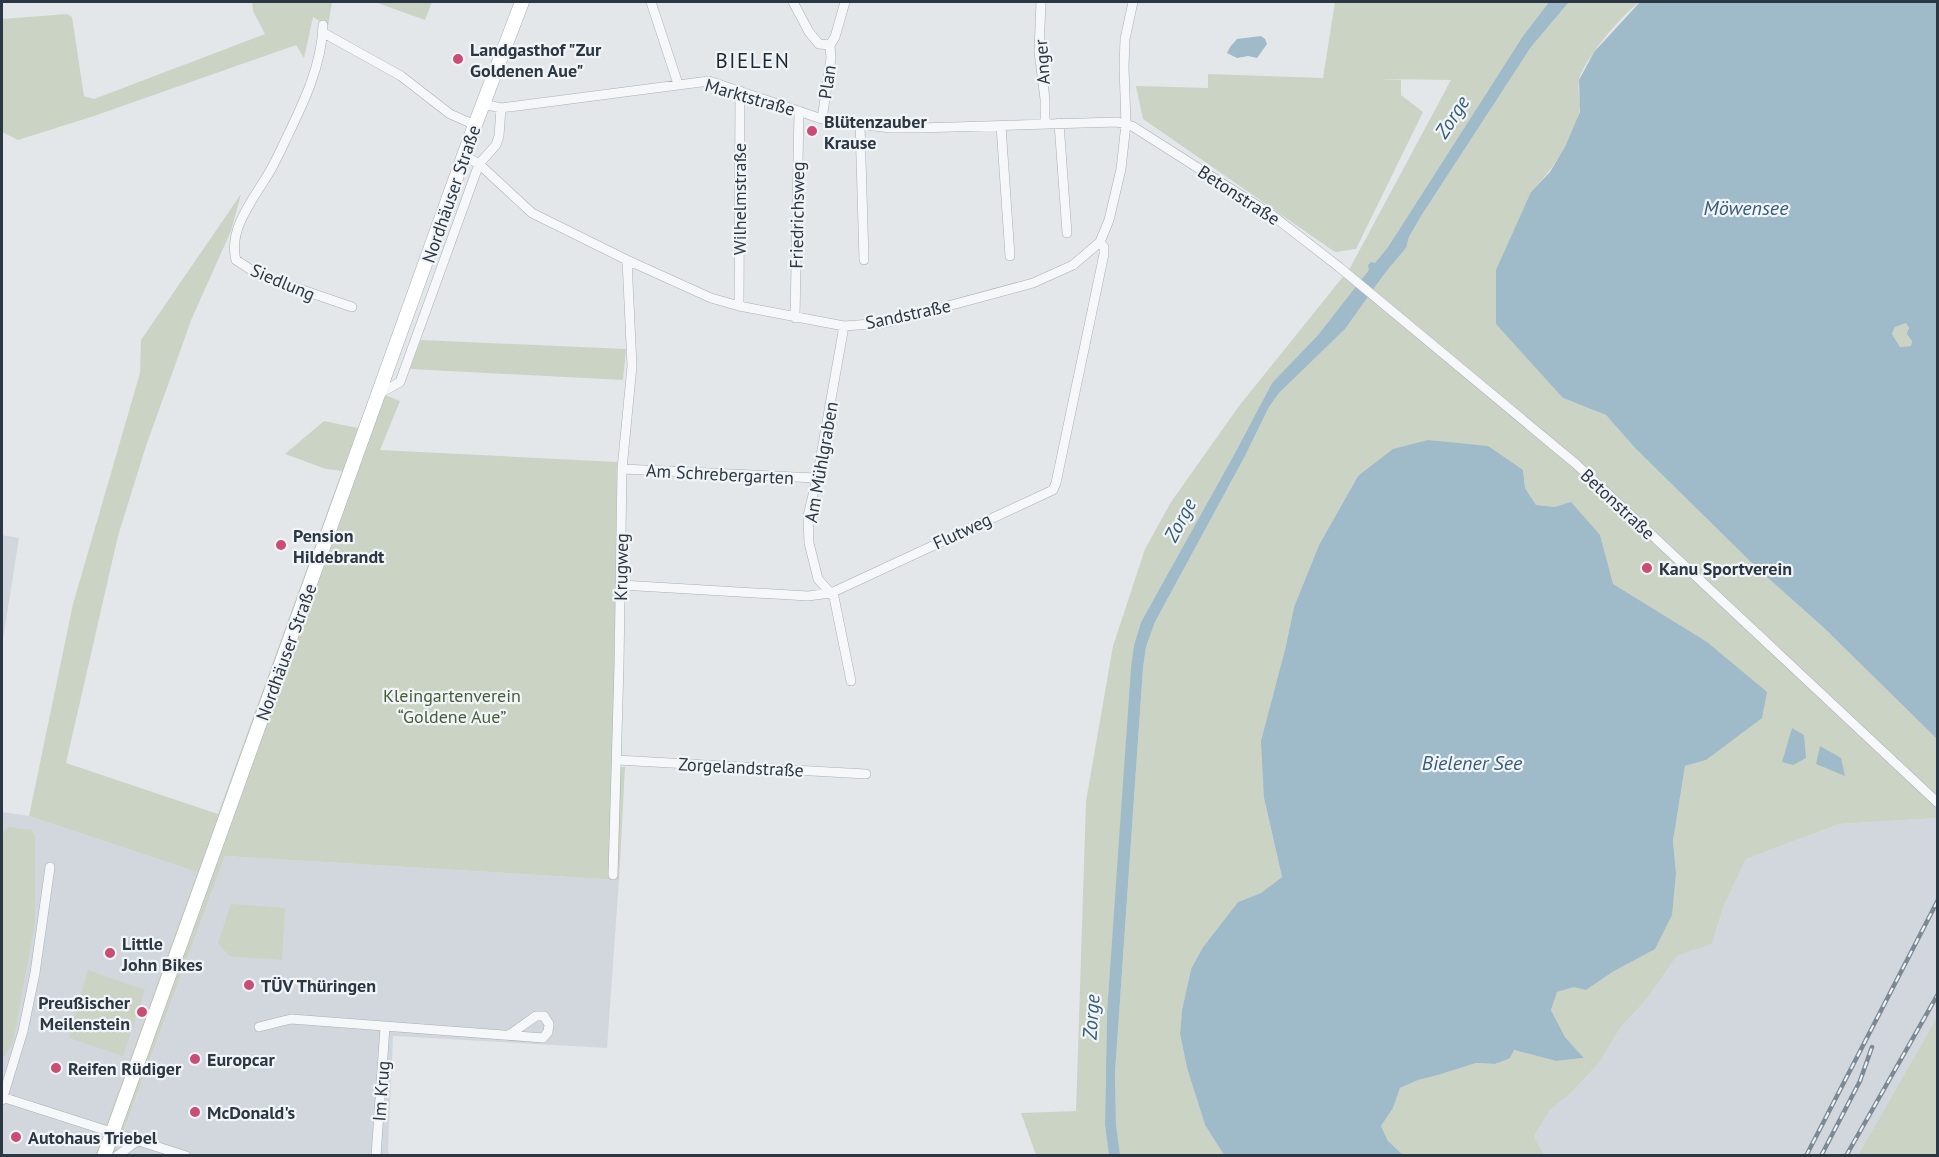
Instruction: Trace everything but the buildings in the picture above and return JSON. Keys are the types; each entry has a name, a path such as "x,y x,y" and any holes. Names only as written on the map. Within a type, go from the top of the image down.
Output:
{"main road":[{"name":"Nordhäuser Straße","path":"104,1155 475,125 522,2"}],"street":[{"path":"651,2 678,84"},
{"path":"793,2 809,32 819,44 830,45"},
{"name":"Plan","path":"822,119 831,58 830,45 835,37 845,2"},
{"name":"Anger","path":"1041,2 1039,52 1045,99 1045,123"},
{"name":"Sandstraße","path":"465,156 479,164 532,213 711,298 795,318 844,326 885,323 1034,283 1073,265 1100,242 1109,220 1116,192 1126,124 1125,48 1133,2"},
{"name":"Siedlung","path":"352,307 259,275 236,260 234,251 234,238 247,205 267,176 309,87 323,29 401,76 450,114 475,125"},
{"name":"Marktstraße","path":"483,104 501,108 709,81 822,119 860,125 890,128 1045,123 1116,122 1126,124"},
{"name":"Wilhelmstraße","path":"739,306 740,92"},
{"path":"379,394 400,382 479,164 496,145 501,108"},
{"name":"Friedrichsweg","path":"795,318 798,111"},
{"path":"1059,123 1067,233"},
{"name":"Betonstraße","path":"1126,124 1272,215 1347,274 1576,464 1938,803"},
{"path":"860,125 864,261"},
{"path":"1001,126 1010,256"},
{"name":"Flutweg","path":"621,585 808,596 831,593 1053,490 1070,423 1104,254 1104,247 1100,242"},
{"name":"Krugweg","path":"613,875 622,469 632,366 627,260"},
{"name":"Am Mühlgraben","path":"844,326 818,478 808,516 809,543 818,579 831,593 837,604 851,681"},
{"name":"Am Schrebergarten","path":"622,469 818,478"},
{"name":"Zorgelandstraße","path":"617,760 866,774"},
{"path":"50,867 35,973 23,1031 2,1098 186,1155"},
{"path":"259,1027 291,1019 508,1035"},
{"name":"Im Krug","path":"376,1155 385,1027"},
{"path":"117,1155 137,1141"}],"shaded area":[{"path":"2,535 19,538 2,646"},
{"path":"2,812 29,816 197,872 95,1155 2,1156"},
{"path":"1937,818 1937,1017 1858,1155 1544,1155 1534,1136 1550,1110 1570,1094 1599,1063 1621,1027 1646,1000 1677,956 1712,944 1723,908 1746,859 1839,824"},
{"path":"225,856 619,880 607,1048 393,1036 389,1155 115,1156"}],"green space":[{"path":"252,2 332,2 328,26 313,17 304,58 296,45 94,116 18,140 2,132 2,19 67,14 72,17 84,96 94,99 265,34 253,11"},
{"path":"375,2 432,2 425,20"},
{"path":"1335,2 1549,2 1523,36 1388,247 1318,335 1272,383 1141,622 1134,645 1107,1012 1105,1125 1109,1155 1036,1155 1021,1113 1076,1111 1086,801 1113,646 1145,549 1171,502 1239,406 1350,268 1451,80 1380,79 1401,80 1401,95 1423,112 1356,249 1335,252 1143,119 1136,86 1208,88 1208,74 1323,78"},
{"path":"1569,2 1640,2 1614,27 1587,62 1579,81 1580,110 1576,125 1553,166 1531,192 1563,398 1606,415 1635,448 1760,571 1823,627 1937,739 1937,818 1839,824 1746,859 1723,908 1712,944 1677,956 1646,1000 1621,1027 1599,1063 1570,1094 1550,1110 1534,1136 1544,1155 1403,1155 1388,1141 1381,1126 1393,1108 1400,1088 1418,1080 1476,1063 1496,1064 1514,1050 1556,1061 1584,1058 1565,1037 1551,1010 1557,991 1574,986 1586,990 1614,971 1676,873 1673,841 1685,766 1706,760 1612,583 1600,535 1555,507 1536,505 1525,488 1523,470 1450,443 1428,440 1358,476 1319,545 1294,607 1285,650 1264,798 1282,877 1261,893 1238,902 1203,947 1191,969 1182,1010 1180,1034 1187,1068 1205,1125 1224,1155 1120,1156 1116,1124 1115,1073 1143,668 1146,647 1155,622 1269,407 1279,393 1345,329 1406,248 1409,237 1421,216 1531,47"},
{"name":"Kleingartenverein “Goldene Aue”","path":"241,194 231,231 192,318 146,446 118,536 66,763 218,814 342,471 326,469 285,454 324,421 358,428 373,390 400,401 380,450 617,462 613,767 625,767 619,880 225,856 115,1155 95,1155 197,872 29,816 73,604 140,373 141,340"},
{"path":"1907,322 1912,341 1911,346 1900,347 1892,334 1895,327"},
{"path":"421,340 626,349 623,380 410,369"},
{"path":"8,827 32,830 35,836 35,922 13,1043 5,1056 2,1056 2,834"},
{"path":"231,904 285,908 282,960 229,956 218,943"},
{"path":"88,970 145,990 123,1056 69,1038"},
{"path":"1937,1017 1937,1155 1858,1155"}],"water":[{"path":"1549,2 1569,2 1531,47 1421,216 1409,237 1406,248 1345,329 1279,393 1269,407 1155,622 1146,647 1143,668 1115,1073 1116,1124 1120,1155 1109,1156 1105,1125 1107,1012 1131,668 1134,645 1141,622 1272,383 1318,335 1369,270 1368,265 1371,262 1375,263 1388,247 1523,36"},
{"name":"Möwensee","path":"1640,2 1937,2 1937,739 1823,627 1760,571 1635,448 1606,415 1563,398 1496,324 1496,270 1531,192 1550,172 1565,147 1580,112 1579,80 1594,52","holes":["1906,323 1909,328 1907,334 1912,341 1911,346 1900,347 1892,334 1895,327"]},
{"path":"1261,36 1267,44 1257,58 1248,56 1237,58 1227,53 1237,39"},
{"name":"Bielener See","path":"1428,440 1488,446 1523,470 1525,488 1536,505 1555,507 1571,502 1600,535 1613,584 1707,642 1767,692 1762,718 1706,760 1685,766 1673,841 1676,873 1672,915 1655,949 1614,971 1586,990 1574,987 1557,992 1551,1010 1565,1037 1584,1058 1556,1061 1514,1050 1510,1058 1495,1064 1476,1063 1418,1080 1400,1088 1393,1108 1381,1126 1388,1141 1403,1155 1224,1155 1205,1125 1187,1068 1180,1034 1182,1010 1191,969 1203,947 1238,902 1261,893 1282,877 1264,798 1261,741 1294,607 1319,545 1358,476 1393,449"},
{"path":"1792,728 1804,735 1806,758 1793,765 1782,762"},
{"path":"1820,746 1841,758 1845,776 1816,764"}],"railway":[{"path":"1806,1156 1938,900"},
{"path":"1846,1156 1938,994"},
{"path":"1821,1156 1860,1081 1872,1047"}],"place":[{"name":"Landgasthof \"Zur Goldenen Aue\"","path":"458,59"},
{"name":"Blütenzauber Krause","path":"812,131"},
{"name":"Pension Hildebrandt","path":"281,545"},
{"name":"Kanu Sportverein","path":"1647,568"},
{"name":"Little John Bikes","path":"110,953"},
{"name":"TÜV Thüringen","path":"249,985"},
{"name":"Preußischer Meilenstein","path":"142,1012"},
{"name":"Europcar","path":"195,1059"},
{"name":"Reifen Rüdiger","path":"56,1068"},
{"name":"McDonald's","path":"195,1112"},
{"name":"Autohaus Triebel","path":"16,1137"}],"district":[{"name":"BIELEN","path":"753,60"}],"water label":[{"name":"Zorge","path":"1452,117"},
{"name":"Zorge","path":"1180,520"},
{"name":"Zorge","path":"1091,1017"}]}
